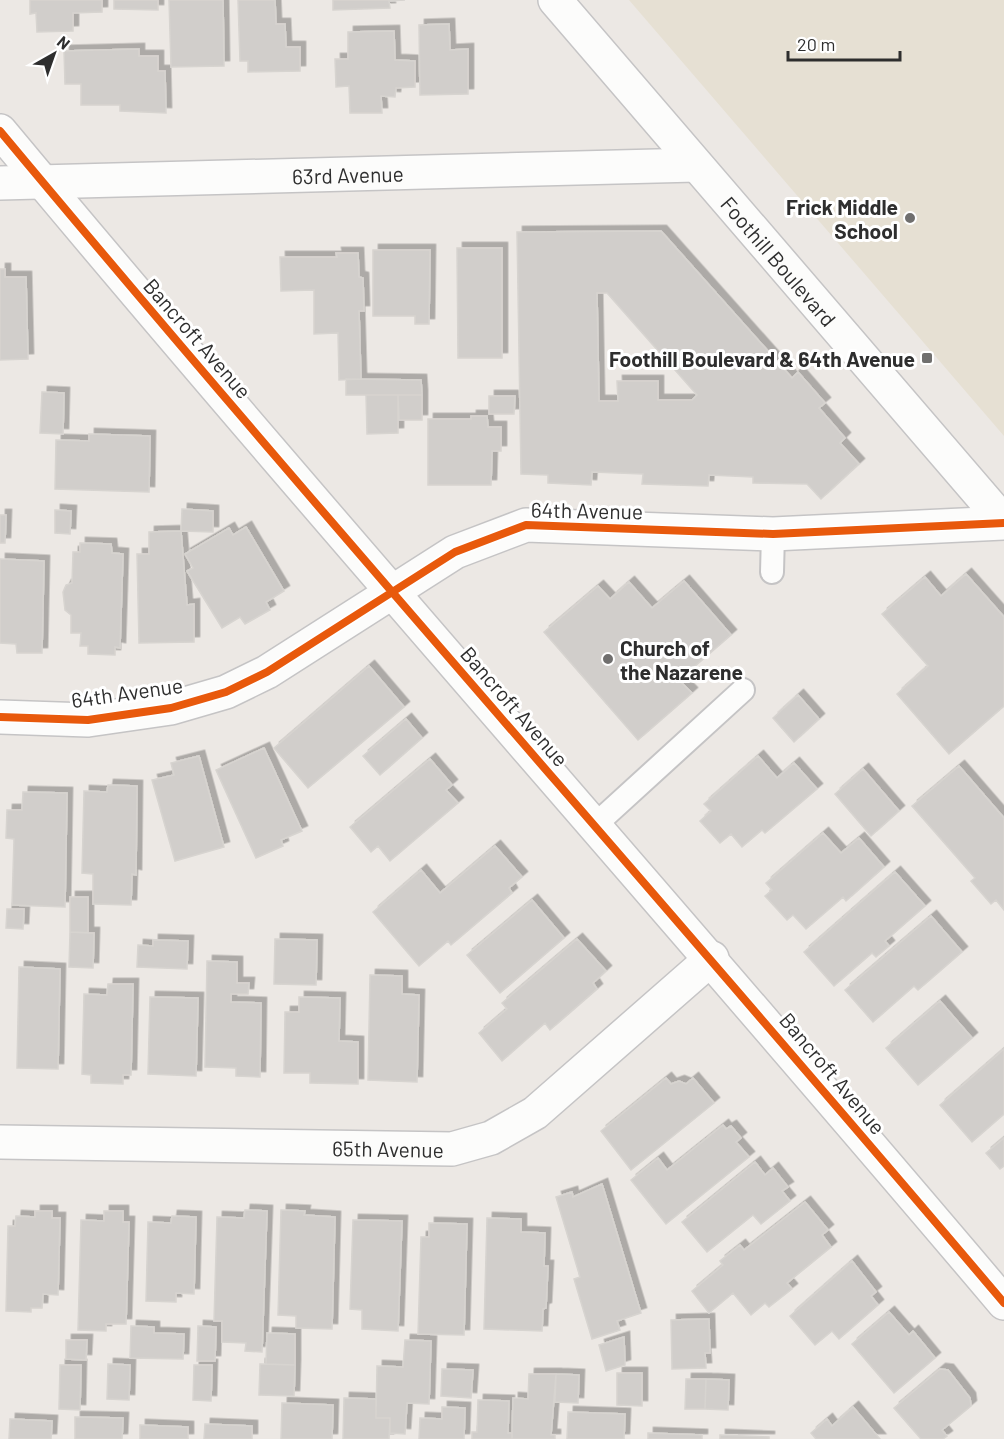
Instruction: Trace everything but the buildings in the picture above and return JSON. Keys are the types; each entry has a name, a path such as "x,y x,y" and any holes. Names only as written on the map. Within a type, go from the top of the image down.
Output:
{"street":[{"name":"Foothill Boulevard","path":"555,0 1004,522"},
{"name":"Bancroft Avenue","path":"0,131 392,592 712,958 1004,1303"},
{"name":"63rd Avenue","path":"0,183 696,165"},
{"name":"64th Avenue","path":"0,717 88,720 171,708 226,692 267,672 455,552 526,525 773,534 1004,522"},
{"name":"65th Avenue","path":"0,1142 452,1149 491,1138 535,1113 712,958"}],"lane":[{"path":"772,572 773,534"},
{"path":"595,825 743,690"}],"shaded area":[{"name":"Frick Middle School","path":"629,0 1004,0 1004,436"}],"cycle path":[{"path":"0,131 249,426 1004,1303"},
{"path":"0,717 88,720 171,708 226,692 267,672 455,552 526,525 773,534 1004,523"}],"place":[{"name":"Frick Middle School","path":"910,218"},
{"name":"Foothill Boulevard & 64th Avenue","path":"927,358"},
{"name":"Church of the Nazarene","path":"608,659"}]}
